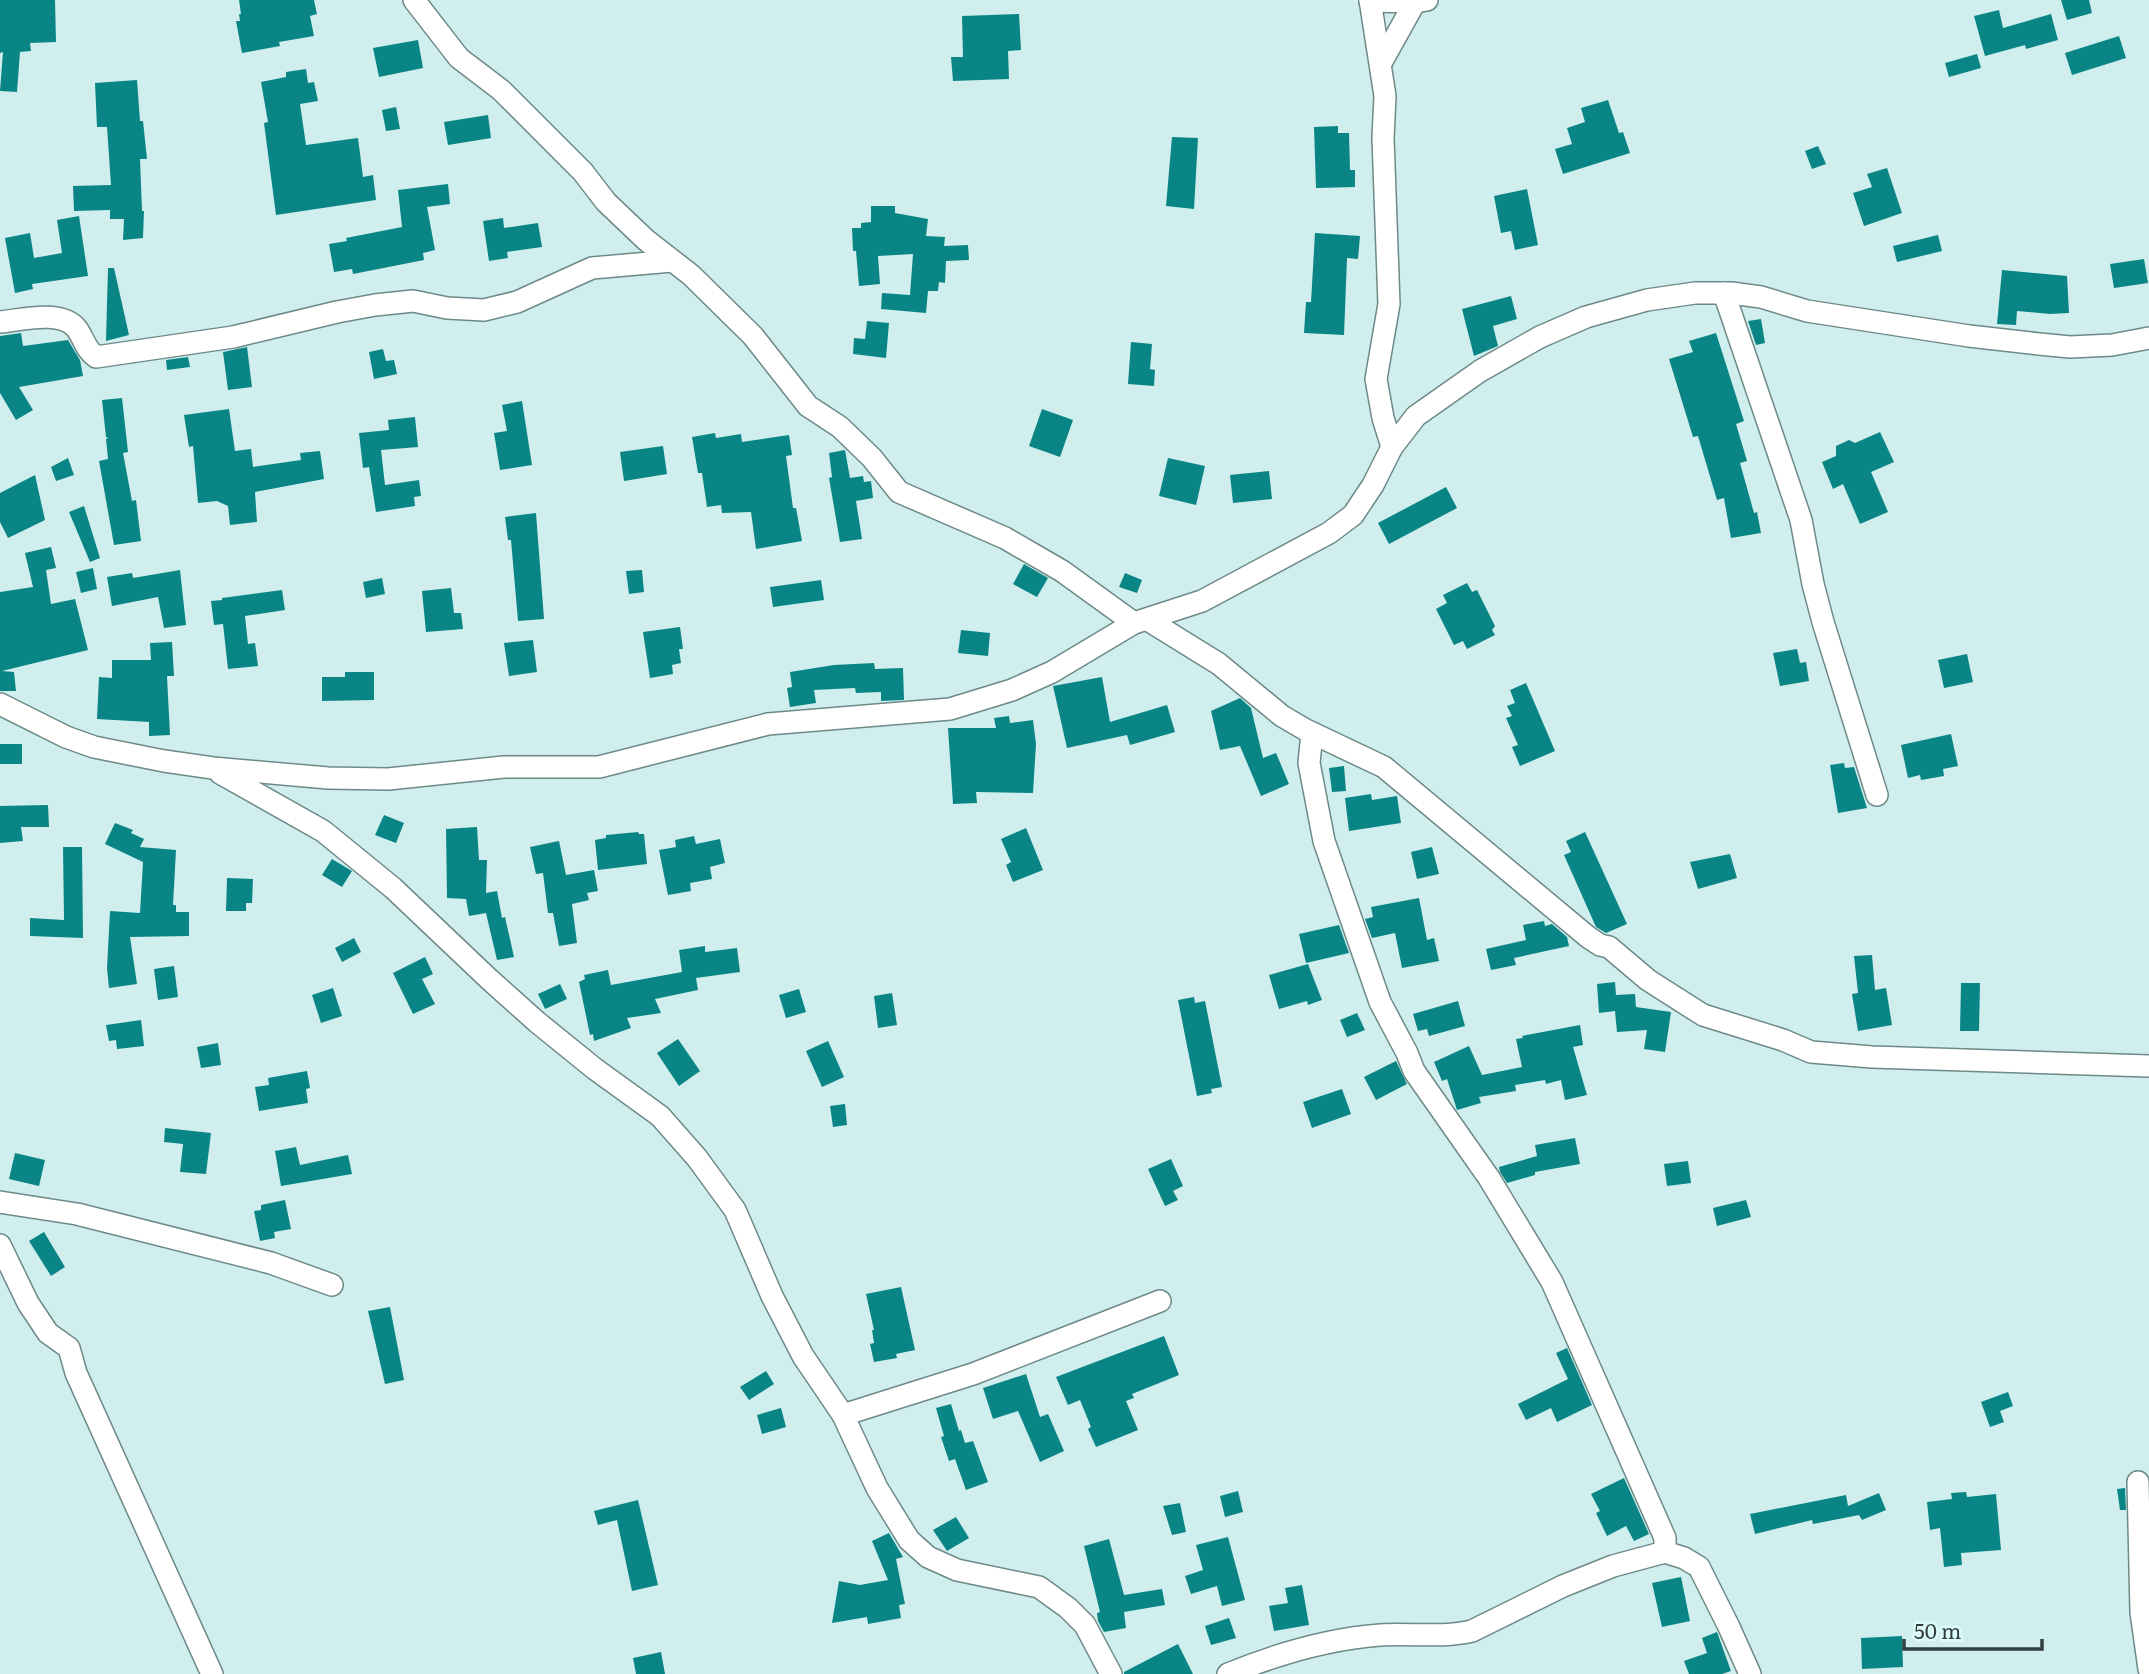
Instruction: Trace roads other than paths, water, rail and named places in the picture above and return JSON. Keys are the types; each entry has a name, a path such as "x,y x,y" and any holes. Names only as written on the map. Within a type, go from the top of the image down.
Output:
{"street":[{"path":"414,0 459,58 510,99 583,172 606,202 646,240 691,275 753,336 808,406 840,426 872,458 899,492 1005,538 1141,621 1219,664 1282,716 1384,767 1588,937 1609,947 1647,980 1703,1015 1783,1040 1811,1052 1884,1058 2149,1066"},
{"path":"1392,447 1383,418 1376,379 1389,304 1383,138 1385,96 1370,1 1422,1"},
{"path":"1381,63 1422,1"},
{"path":"0,322 52,318 65,320 75,327 90,352 96,356 106,356 233,337 375,305 414,301 447,308 484,310 517,302 592,268 672,261"},
{"path":"0,704 66,737 94,747 213,768 328,778 388,779 504,767 599,767 768,723 950,709 1012,691 1052,672 1141,621 1202,601 1329,533 1353,515 1373,485 1392,447 1416,416 1480,370 1540,337 1586,317 1647,300 1695,293 1724,293 1760,297 1807,311 2039,344 2070,347 2112,345 2149,338"},
{"path":"1724,293 1801,520 1823,622 1877,795"},
{"path":"1312,733 1309,763 1324,841 1380,1002 1414,1070 1489,1178 1552,1282 1665,1538 1665,1552"},
{"path":"213,768 323,831 393,888 537,1022 595,1069 660,1116 697,1158 735,1210 778,1308 803,1356 843,1416 877,1488 909,1540 928,1557 957,1570 1039,1587 1068,1608 1085,1625 1111,1674"},
{"path":"0,1202 77,1214 271,1263 332,1285"},
{"path":"0,1245 28,1303 48,1333 69,1348 76,1373 212,1674"},
{"path":"843,1416 973,1374 1160,1301"},
{"path":"2138,1482 2141,1612 2149,1669"},
{"path":"1228,1674 1280,1654 1340,1640 1380,1635 1457,1634 1472,1631 1563,1586 1613,1566 1665,1552 1684,1558 1699,1567 1749,1674"}]}
